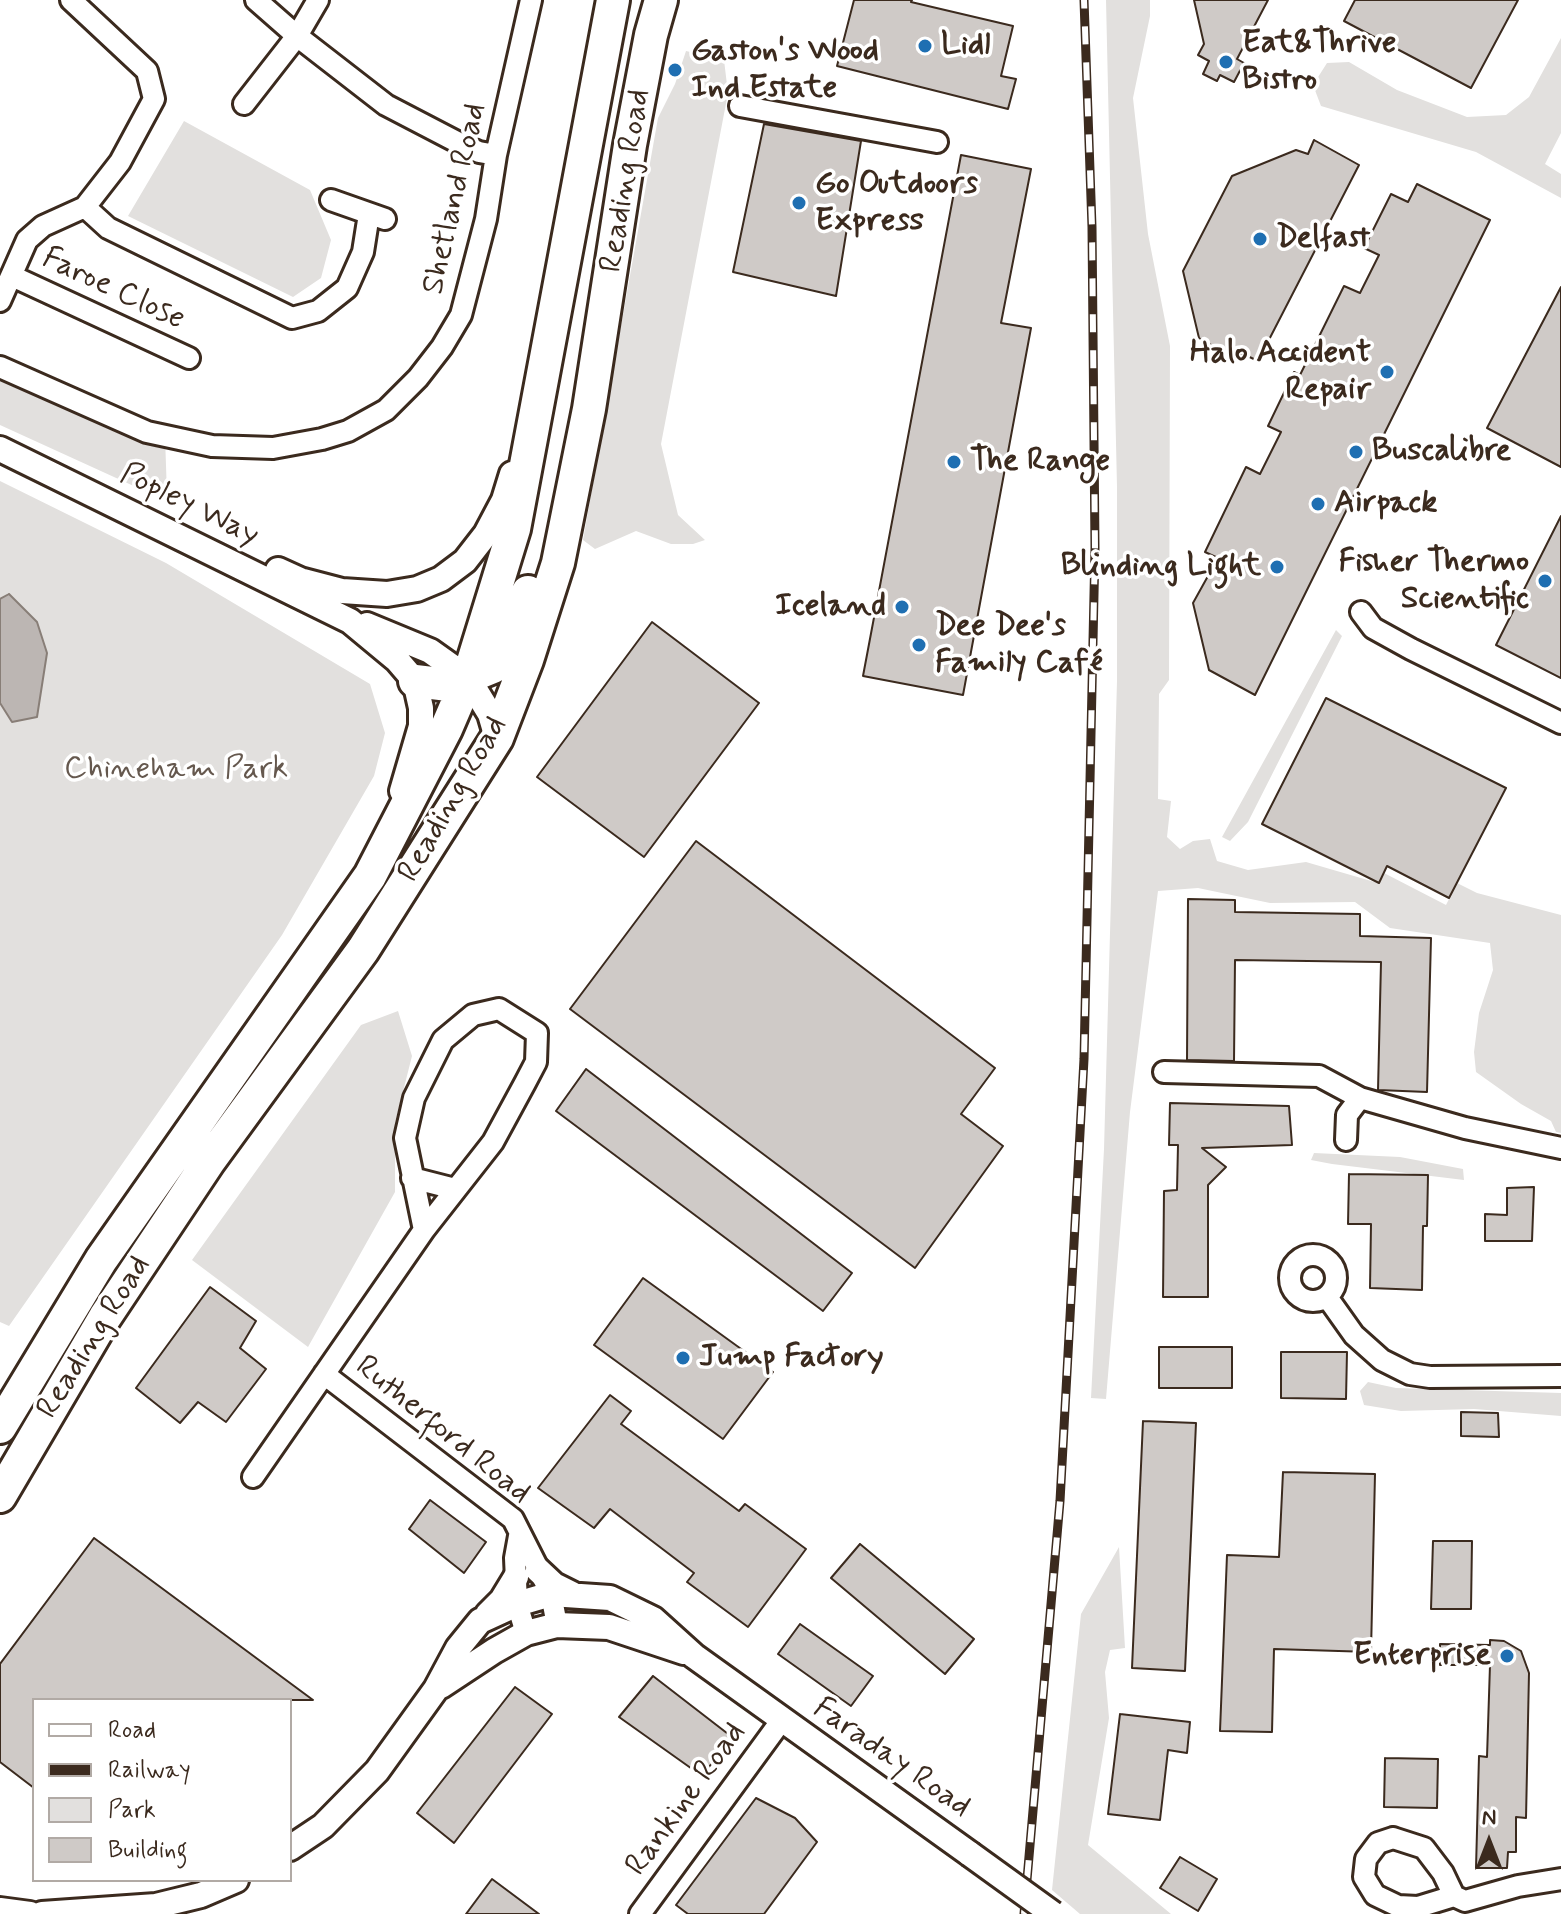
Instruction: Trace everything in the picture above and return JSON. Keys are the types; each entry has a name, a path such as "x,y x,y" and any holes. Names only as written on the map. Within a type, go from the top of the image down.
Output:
{"highway":[{"name":"Reading Road","path":"0,1427 101,1260 370,876 436,751 468,678 514,529 613,0"},
{"name":"Reading Road","path":"0,1496 105,1317 209,1161 363,950 497,738 527,660 558,563 589,409 630,145 651,35 661,0"},
{"path":"415,681 449,685 493,667 505,651 544,544 594,300 611,278"}],"street":[{"path":"71,0 147,71 154,99 120,162 85,207 108,228 292,318 318,311 347,288 377,217 331,200"},
{"path":"256,0 386,105 459,143 496,155"},
{"path":"244,104 297,36 318,0"},
{"name":"Shetland Road","path":"0,367 147,432 212,446 273,448 348,431 386,410 418,378 461,315 486,219 496,155 531,0"},
{"path":"740,106 937,142"},
{"name":"Faroe Close","path":"0,301 10,262 27,240 43,226 85,207"},
{"name":"Faroe Close","path":"10,262 189,358"},
{"path":"207,550 229,550 300,580 342,591 387,594 417,589 441,579 465,561 486,534 504,500 519,452 538,410"},
{"name":"Popley Way","path":"0,449 350,621 371,626 430,651 468,678 490,714 497,738"},
{"path":"1361,612 1373,628 1561,723"},
{"name":"Popley Way","path":"350,621 397,660 415,681"},
{"path":"370,876 405,783 421,726 415,681"},
{"name":"Rutherford Road","path":"253,1477 424,1230 493,1142 536,1062 537,1033 499,1009 473,1015 443,1040 414,1098 405,1138 424,1230"},
{"path":"1164,1072 1319,1076 1360,1098 1465,1128 1561,1148"},
{"path":"1346,1140 1347,1115 1360,1098"},
{"path":"412,1178 455,1189"},
{"path":"1327,1297 1354,1335 1382,1360 1410,1374 1430,1377 1561,1376"},
{"name":"Rutherford Road","path":"324,1374 513,1519 527,1573 517,1604 526,1633"},
{"path":"480,1621 527,1573 554,1585 563,1595 557,1625"},
{"name":"Faraday Road","path":"292,1847 323,1826 377,1771 436,1689 458,1648 480,1621 517,1604 563,1595 610,1598 653,1619 694,1656 781,1721 1053,1914"},
{"name":"Faraday Road","path":"436,1689 526,1633 557,1625 609,1627 694,1656"},
{"name":"Rankine Road","path":"640,1914 781,1721"},
{"path":"1454,1896 1465,1901 1518,1886 1561,1879"},
{"path":"42,1914 146,1910 201,1895 231,1882"},
{"path":"0,1910 30,1914"}],"green space":[{"path":"1106,0 1150,0 1150,16 1133,98 1148,234 1170,346 1169,680 1159,694 1158,799 1171,801 1167,837 1180,849 1193,841 1210,839 1217,861 1248,870 1306,862 1378,883 1384,873 1446,905 1457,883 1477,893 1561,915 1561,1133 1556,1132 1551,1121 1476,1072 1474,1052 1479,1013 1493,970 1490,943 1390,928 1355,902 1270,903 1198,888 1158,891 1130,1112 1106,1399 1091,1398 1104,1149 1117,681 1117,487"},
{"path":"1561,38 1561,133 1545,164 1561,174 1561,198 1476,152 1321,106 1313,85 1327,63 1349,62 1397,90 1467,117 1506,115 1529,97"},
{"path":"686,51 724,60 728,93 661,444 678,515 705,540 693,544 671,544 636,531 595,549 583,540 658,118 675,84"},
{"path":"184,121 310,190 331,240 321,278 293,297 128,216"},
{"path":"0,367 165,436 167,495 160,498 0,425"},
{"name":"Chineham Park","path":"0,481 166,563 370,684 385,733 374,776 282,935 9,1326 0,1322"},
{"path":"1336,630 1342,636 1248,822 1230,841 1222,837"},
{"path":"398,1011 412,1056 395,1123 395,1192 308,1347 192,1260 361,1025"},
{"path":"1314,1153 1400,1157 1463,1169 1464,1180 1332,1164 1311,1160"},
{"path":"1368,1382 1396,1388 1561,1393 1561,1416 1474,1409 1401,1411 1364,1405 1360,1391"},
{"path":"1119,1547 1125,1648 1110,1650 1105,1672 1109,1718 1088,1845 1171,1914 1080,1914 1052,1890 1081,1614"}],"shaded area":[{"path":"9,594 37,622 47,653 37,717 12,722 0,703 0,599"}],"building":[{"name":"Lidl","path":"854,0 912,0 1013,26 1001,76 1016,79 1008,109 837,66"},
{"path":"1194,0 1268,0 1237,59 1244,63 1234,82 1220,75 1217,81 1203,74 1209,61 1198,55 1204,44"},
{"path":"1355,0 1518,0 1471,88 1344,21"},
{"name":"Go Outdoors Express","path":"764,124 861,141 836,296 733,272"},
{"name":"Delfast","path":"1314,140 1359,165 1258,361 1241,353 1238,360 1199,338 1183,271 1232,176 1296,150 1308,154"},
{"name":"The Range","path":"961,155 1031,169 1001,323 1031,328 963,695 863,676"},
{"path":"1417,184 1490,220 1255,695 1209,670 1193,603 1218,558 1205,552 1246,467 1260,474 1281,432 1268,426 1294,372 1300,375 1344,286 1360,293 1379,255 1364,248 1391,194 1408,202"},
{"path":"1561,287 1561,467 1487,428"},
{"name":"Fisher Thermo Scientific","path":"1561,516 1561,678 1496,645"},
{"path":"652,622 759,703 644,857 537,777"},
{"path":"1326,698 1506,788 1449,898 1387,866 1379,883 1262,824"},
{"path":"696,841 995,1068 961,1114 1003,1146 915,1268 570,1009"},
{"path":"1188,899 1235,900 1235,912 1360,914 1360,936 1431,938 1427,1092 1378,1090 1381,962 1235,960 1234,1061 1187,1060"},
{"path":"586,1069 852,1273 823,1311 556,1111"},
{"path":"1170,1103 1289,1106 1292,1145 1202,1148 1226,1167 1208,1185 1208,1297 1163,1297 1164,1191 1177,1190 1178,1145 1169,1145"},
{"path":"1349,1174 1428,1175 1422,1290 1370,1288 1371,1224 1348,1224"},
{"path":"1534,1187 1532,1241 1485,1241 1485,1214 1507,1215 1507,1188"},
{"path":"643,1278 773,1372 723,1439 594,1345"},
{"path":"210,1287 256,1321 240,1348 266,1369 226,1422 198,1402 180,1423 136,1388"},
{"path":"1159,1347 1232,1347 1232,1388 1159,1388"},
{"path":"1281,1352 1347,1352 1346,1399 1281,1398"},
{"path":"610,1395 631,1411 621,1424 739,1511 745,1504 806,1549 748,1627 687,1582 694,1573 610,1509 594,1528 538,1488"},
{"path":"1461,1412 1498,1413 1499,1437 1461,1436"},
{"path":"1143,1421 1196,1423 1185,1671 1132,1668"},
{"path":"1283,1472 1375,1474 1371,1652 1274,1649 1272,1732 1220,1731 1227,1555 1279,1557"},
{"path":"430,1500 486,1542 464,1573 409,1529"},
{"path":"94,1538 313,1700 32,1698 32,1786 0,1762 0,1664"},
{"path":"1433,1541 1472,1541 1471,1609 1431,1609"},
{"path":"860,1544 974,1639 945,1674 831,1578"},
{"path":"800,1624 873,1676 851,1706 778,1654"},
{"path":"1490,1640 1504,1641 1521,1651 1529,1673 1526,1818 1516,1817 1516,1852 1508,1852 1507,1868 1476,1868 1479,1756 1487,1757 1490,1665 1440,1665 1440,1644 1490,1645"},
{"path":"653,1676 732,1737 702,1776 619,1717"},
{"path":"515,1687 552,1714 454,1843 417,1813"},
{"path":"1120,1714 1190,1722 1187,1753 1168,1750 1160,1820 1108,1814"},
{"path":"1385,1758 1438,1759 1437,1808 1384,1807"},
{"path":"756,1798 795,1818 817,1842 764,1914 688,1914 676,1905"},
{"path":"1180,1857 1217,1879 1198,1911 1160,1888"},
{"path":"492,1879 539,1914 466,1914"}],"railway":[{"path":"1024,1914 1060,1501 1084,1059 1095,548 1092,227 1084,0"}],"place":[{"name":"Lidl","path":"925,46"},
{"name":"Eat&Thrive Bistro","path":"1226,62"},
{"name":"Gaston's Wood Ind Estate","path":"675,70"},
{"name":"Go Outdoors Express","path":"799,203"},
{"name":"Delfast","path":"1260,239"},
{"name":"Halo Accident Repair","path":"1387,372"},
{"name":"Buscalibre","path":"1356,452"},
{"name":"The Range","path":"954,462"},
{"name":"Airpack","path":"1318,504"},
{"name":"Blinding Light","path":"1277,567"},
{"name":"Fisher Thermo Scientific","path":"1545,581"},
{"name":"Iceland","path":"902,607"},
{"name":"Dee Dee's Family Café","path":"919,645"},
{"name":"Jump Factory","path":"683,1358"},
{"name":"Enterprise","path":"1507,1656"}]}
